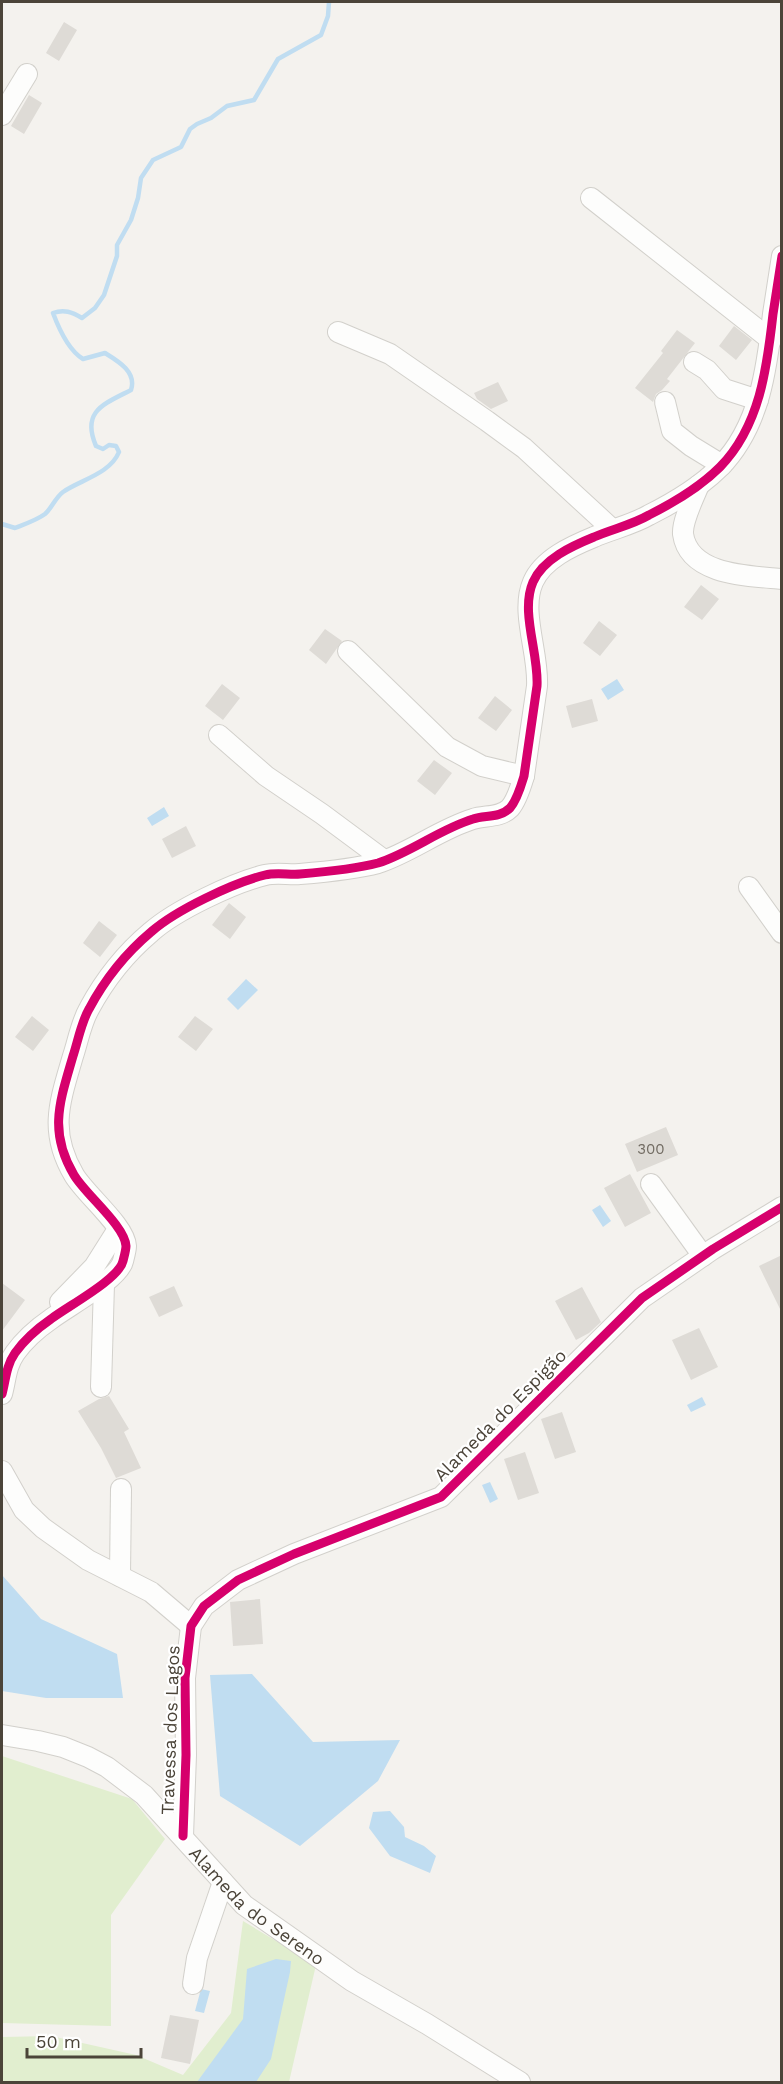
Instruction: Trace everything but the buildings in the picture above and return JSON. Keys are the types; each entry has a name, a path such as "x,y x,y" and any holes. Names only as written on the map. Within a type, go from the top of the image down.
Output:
{"street":[{"path":"2,116 27,74"},
{"path":"591,198 771,340"},
{"path":"2,1394 7,1367 28,1337 104,1284 119,1271 123,1263 126,1245 122,1235 100,1205 74,1176 58,1130 58,1109 79,1037 88,1011 110,977 125,957 150,933 175,914 221,892 267,874 298,874 380,862 473,819 499,815 510,808 520,790 524,776 538,672 528,604 532,583 540,571 563,552 649,515 699,485 722,465 741,440 758,400 768,363 782,256"},
{"path":"338,332 390,354 487,421 524,448 612,529"},
{"path":"694,362 707,370 724,389 758,400"},
{"path":"665,402 672,431 722,465"},
{"path":"699,485 683,533 691,553 712,569 746,576 782,579"},
{"path":"348,651 447,747 482,766 524,776"},
{"path":"219,735 266,776 384,860"},
{"path":"748,887 782,933"},
{"path":"651,1184 703,1256"},
{"name":"Alameda do Espigão","path":"190,1626 204,1606 238,1580 294,1554 441,1497 642,1298 703,1256 782,1207"},
{"path":"2,1363 24,1329 50,1312 94,1267 118,1229"},
{"path":"101,1387 104,1284"},
{"path":"2,1471 24,1510 43,1528 88,1560 151,1592 190,1626"},
{"path":"120,1576 121,1489"},
{"name":"Travessa dos Lagos","path":"183,1836 185,1678 190,1626"},
{"name":"Alameda do Sereno","path":"2,1736 63,1747 98,1762 144,1795 244,1905 352,1981 520,2082"},
{"path":"193,1984 197,1958 223,1882"}],"green space":[{"path":"2,1756 132,1799 165,1839 111,1915 111,2026 2,2023"},
{"path":"243,1921 316,1965 289,2082 2,2082 2,2037 51,2036 136,2055 183,2075 231,2013"}],"water":[{"path":"617,679 624,690 608,700 601,689"},
{"path":"164,807 169,816 152,826 147,818"},
{"path":"246,979 258,990 238,1010 227,999"},
{"path":"600,1205 611,1221 603,1227 592,1210"},
{"path":"702,1397 706,1405 691,1412 687,1405"},
{"path":"490,1482 498,1499 490,1503 482,1485"},
{"path":"2,1575 41,1619 117,1654 123,1698 46,1698 2,1691"},
{"path":"252,1674 313,1742 400,1740 378,1781 300,1846 220,1796 210,1675"},
{"path":"390,1811 404,1827 405,1837 424,1846 436,1856 430,1873 390,1856 369,1828 373,1812"},
{"path":"276,1959 291,1961 271,2059 256,2082 197,2082 243,2019 247,1969"},
{"path":"201,1989 210,1991 204,2013 195,2011"}],"waterway":[{"path":"2,524 15,528 42,516 63,492 102,471 115,460 119,452 116,446 109,445 103,449 96,446 91,424 98,410 131,390 129,372 121,363 105,353 83,359 65,339 53,313 68,312 82,318 95,308 104,295 117,256 117,245 131,220 141,178 153,160 181,147 190,129 227,106 254,100 278,59 321,35 328,16 329,2"}],"cycle path":[{"path":"2,1394 10,1363 23,1343 46,1322 103,1284 123,1261 126,1246 124,1238 74,1175 66,1159 59,1130 64,1087 80,1032 86,1014 102,988 124,958 151,932 190,906 221,891 269,874 350,869 378,863 461,823 497,815 510,808 517,797 524,776 537,686 528,606 533,582 551,560 568,549 642,518 687,493 713,474 734,451 753,415 764,375 782,256"},
{"path":"183,1836 186,1755 185,1678 191,1626 204,1606 238,1580 294,1554 441,1497 642,1298 713,1249 782,1207"}]}
